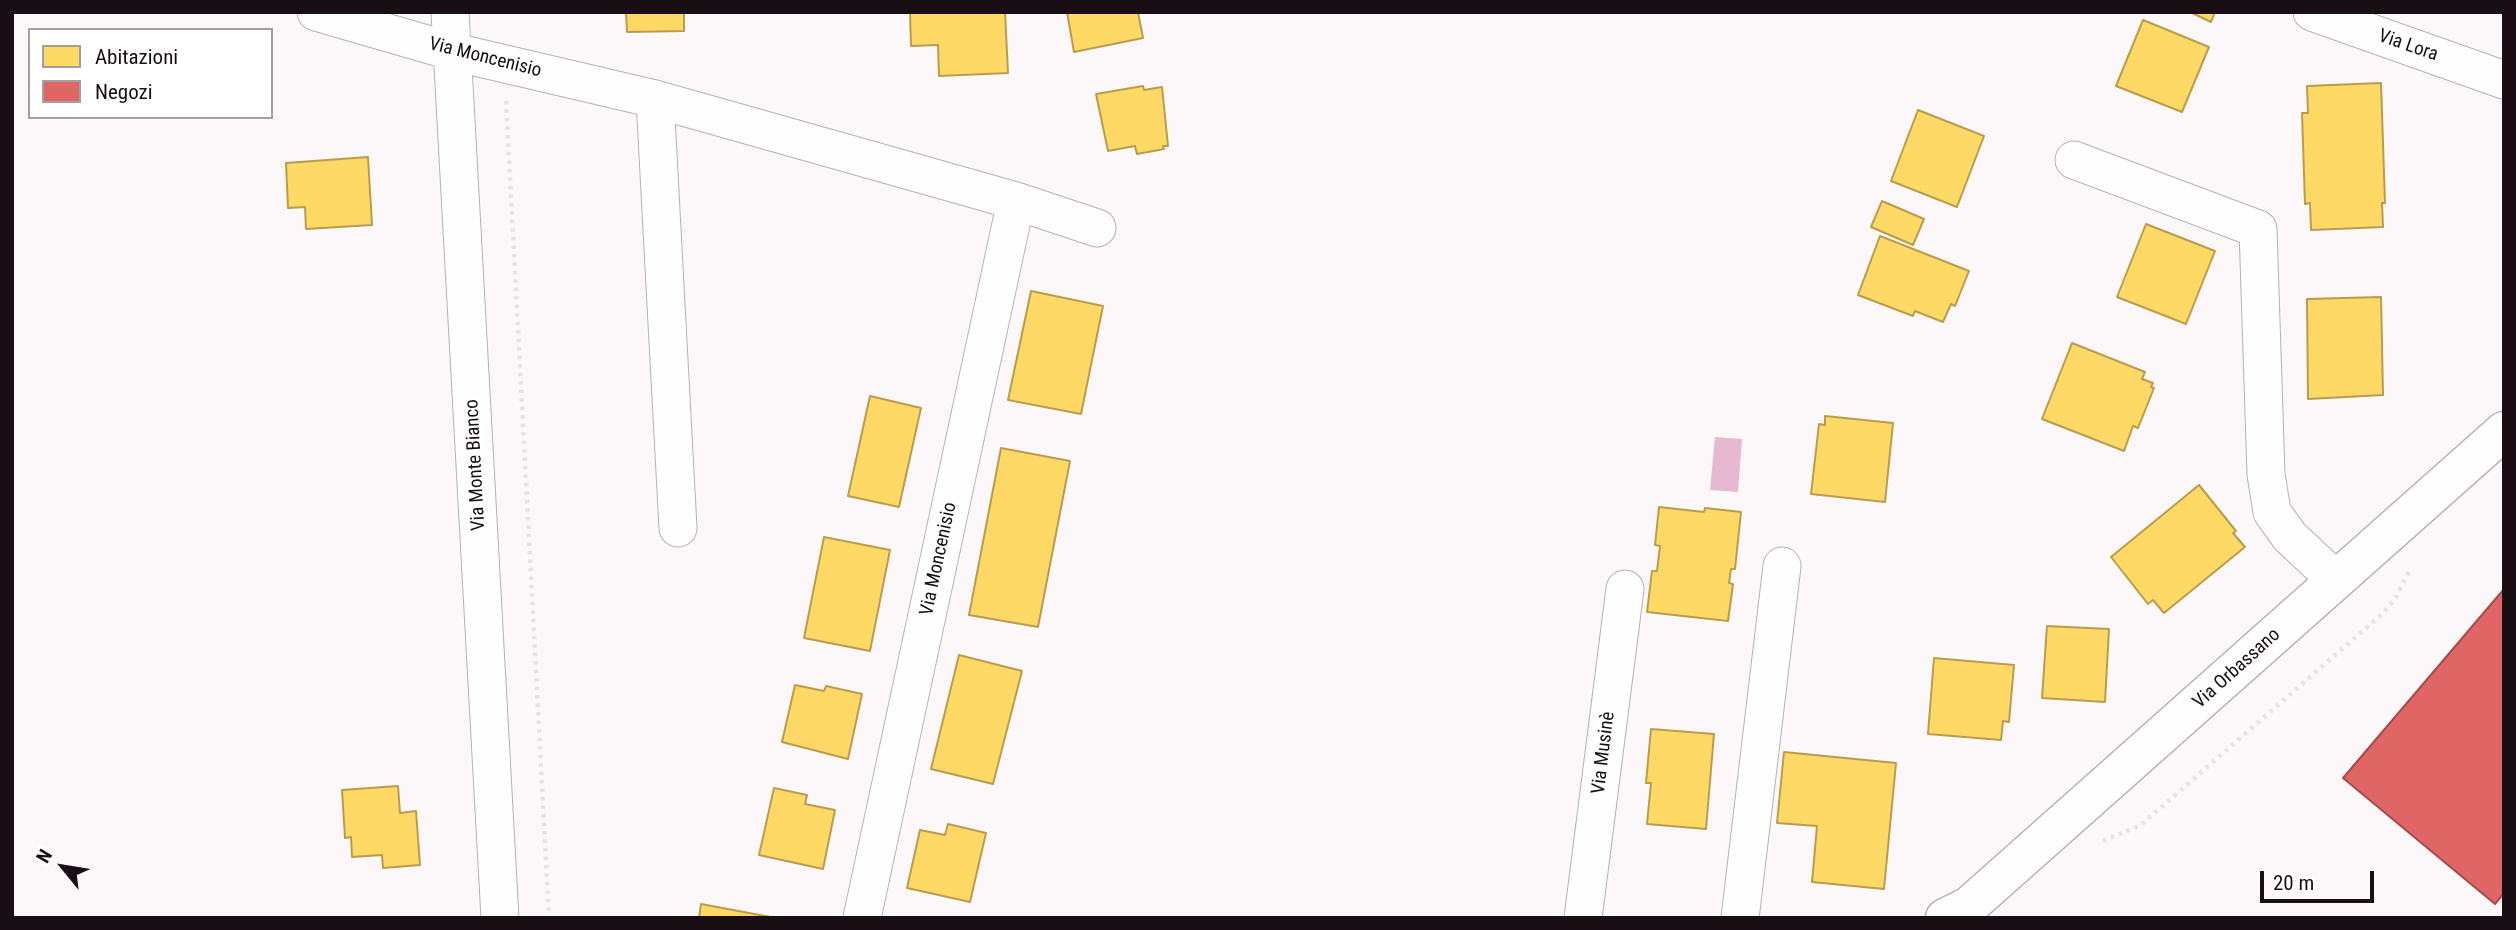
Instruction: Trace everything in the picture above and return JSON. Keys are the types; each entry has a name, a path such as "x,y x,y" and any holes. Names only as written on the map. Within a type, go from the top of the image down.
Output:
{"main road":[{"name":"Via Orbassano","path":"1958,914 2504,431"}],"street":[{"name":"Via Moncenisio","path":"316,12 454,52 655,99 1016,201 1097,228"},
{"name":"Via Monte Bianco","path":"450,12 500,918"},
{"name":"Via Lora","path":"2312,12 2504,80"},
{"path":"655,99 678,528"},
{"path":"2074,160 2258,229 2266,474 2272,512 2290,537 2336,580"},
{"name":"Via Moncenisio","path":"862,918 1016,201"},
{"path":"1740,918 1782,566"},
{"name":"Via Musinè","path":"1583,918 1625,589"}],"path":[{"path":"504,64 549,918"},
{"path":"2098,843 2141,825 2382,614 2395,599 2411,567"}],"shaded area":[{"path":"1715,437 1742,439 1738,492 1710,490"}],"building: Abitazioni":[{"path":"626,12 684,12 684,31 627,32"},
{"path":"910,12 1005,12 1008,73 939,76 938,45 911,46"},
{"path":"1067,12 1138,12 1143,38 1074,52"},
{"path":"2190,12 2215,12 2211,22"},
{"path":"2143,20 2209,47 2182,112 2116,86"},
{"path":"2381,83 2385,203 2382,203 2383,227 2311,230 2310,203 2305,204 2302,113 2308,113 2307,86"},
{"path":"1143,86 1144,90 1162,87 1168,146 1137,154 1135,146 1108,151 1096,94"},
{"path":"1918,110 1984,136 1957,207 1891,181"},
{"path":"368,157 372,225 306,229 305,207 288,208 286,163"},
{"path":"1882,201 1924,219 1913,245 1871,227"},
{"path":"2146,224 2215,251 2186,324 2117,297"},
{"path":"1880,236 1969,271 1955,306 1951,304 1943,322 1915,311 1913,316 1858,295"},
{"path":"1031,291 1103,306 1081,414 1008,400"},
{"path":"2381,297 2383,395 2308,399 2307,299"},
{"path":"2072,343 2145,372 2142,379 2153,383 2151,387 2154,388 2138,428 2133,426 2124,451 2042,419"},
{"path":"870,396 921,408 899,507 848,496"},
{"path":"1825,416 1893,423 1885,502 1811,494 1819,424 1825,425"},
{"path":"1001,448 1070,461 1038,627 969,615"},
{"path":"2199,485 2236,531 2233,533 2245,547 2164,613 2153,600 2148,604 2111,557"},
{"path":"1659,507 1704,512 1705,508 1741,512 1735,569 1731,569 1729,583 1733,584 1728,621 1647,612 1652,571 1657,571 1660,546 1655,545"},
{"path":"824,537 890,550 870,651 804,638"},
{"path":"2047,626 2109,629 2105,702 2042,698"},
{"path":"959,655 1022,671 993,784 931,769"},
{"path":"1934,658 2014,665 2009,722 2003,721 2001,740 1928,734"},
{"path":"795,685 824,691 826,686 862,694 848,759 782,742"},
{"path":"1651,729 1714,734 1706,829 1647,824 1651,783 1646,783"},
{"path":"1784,752 1896,763 1884,889 1812,882 1817,826 1777,823"},
{"path":"398,786 400,813 416,811 420,865 383,868 382,855 352,857 351,837 345,838 342,790"},
{"path":"774,788 807,795 805,804 835,810 823,869 759,855"},
{"path":"948,824 986,833 970,902 907,888 920,830 945,835"},
{"path":"701,904 776,918 699,918"}],"building: Negozi":[{"path":"2504,589 2504,893 2495,904 2343,778"}]}
